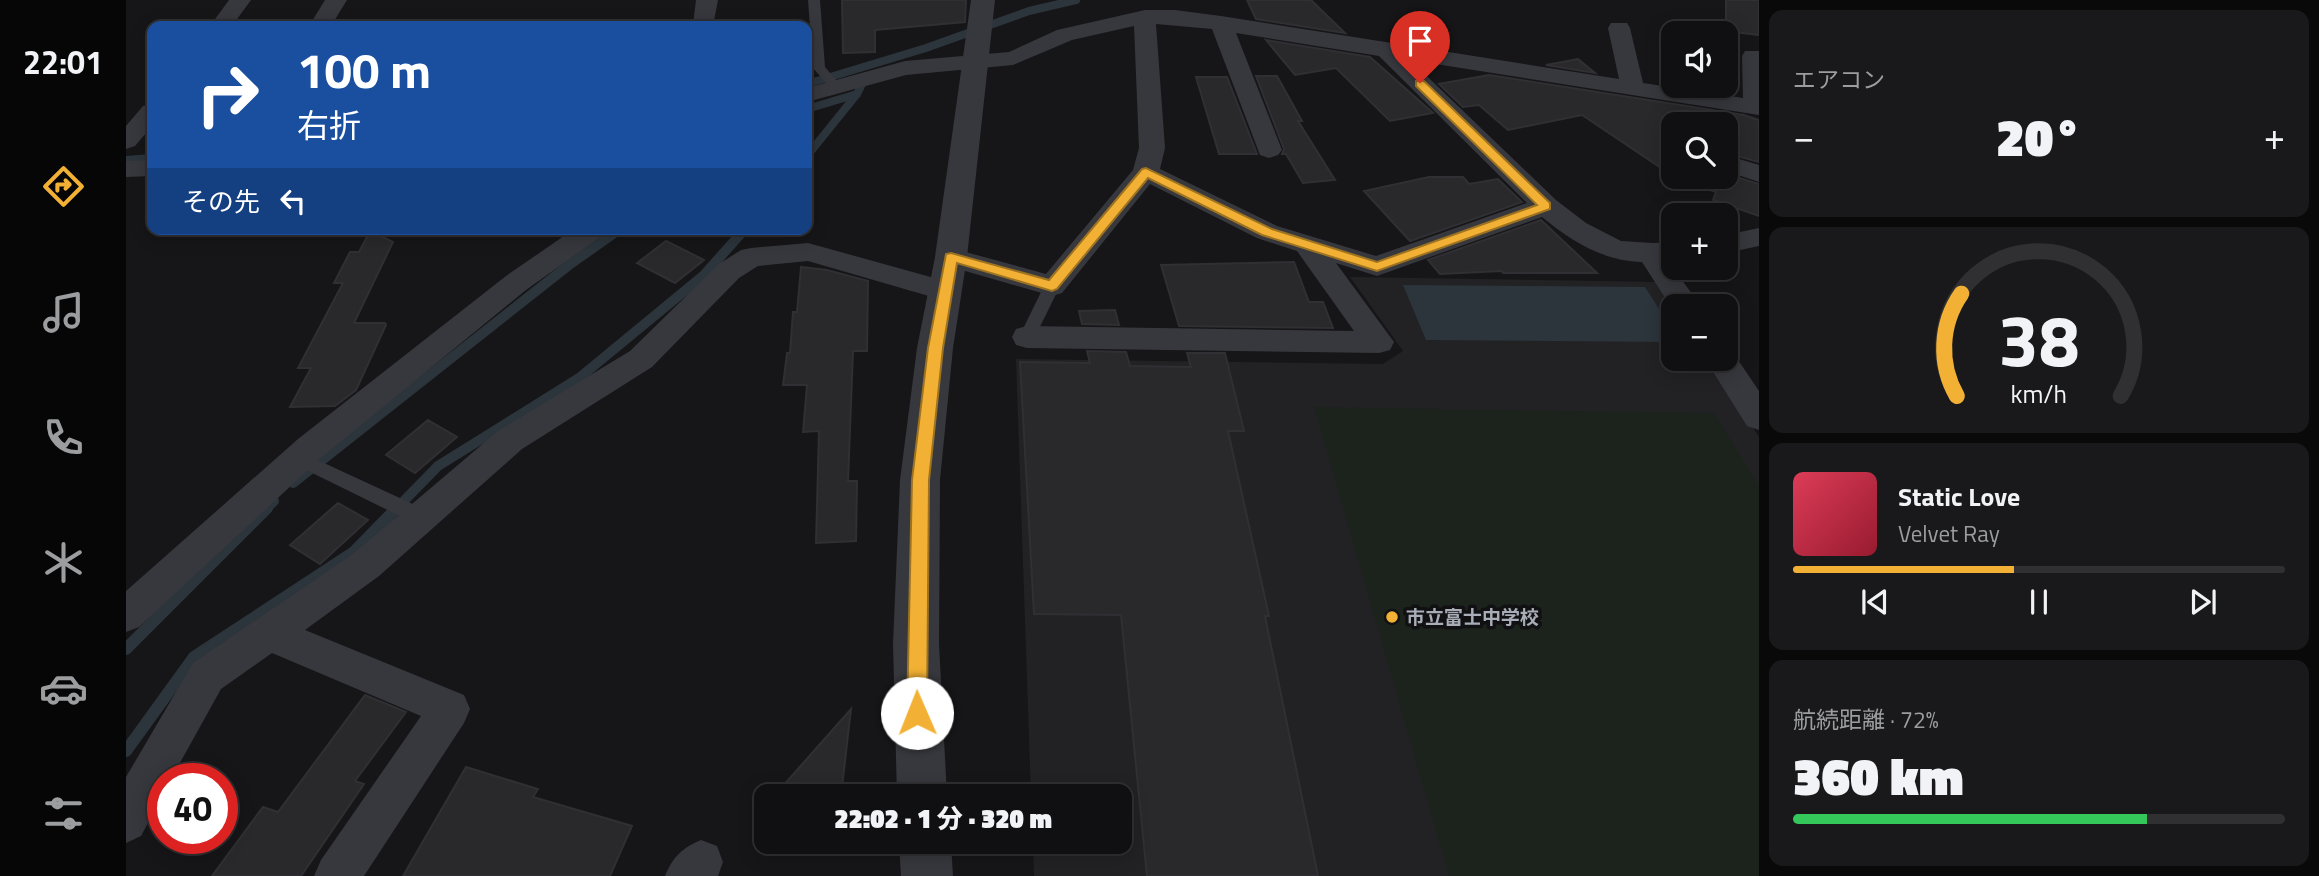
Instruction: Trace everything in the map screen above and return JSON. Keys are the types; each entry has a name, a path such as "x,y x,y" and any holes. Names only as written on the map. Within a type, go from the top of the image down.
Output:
{"street":[{"path":"225,21 240,0"},
{"path":"323,21 336,0"},
{"path":"704,21 707,0"},
{"path":"922,784 916,644 920,480 935,348 949,274 983,0"},
{"path":"812,94 905,68 1013,58 1065,35 1145,17 1199,10 1221,23 1757,108 1753,56"},
{"path":"126,821 171,736 207,676 366,565 510,440 641,359 729,271 751,257 808,252 949,274 1052,286 1146,172 1152,148 1145,17"},
{"path":"1221,23 1269,150"},
{"path":"1619,28 1633,89"},
{"path":"1384,48 1572,228 1600,244 1629,254 1661,252"},
{"path":"1696,112 1702,100"},
{"path":"126,141 147,117"},
{"path":"1738,167 1759,174"},
{"path":"126,169 147,168"},
{"path":"1146,172 1267,232 1377,267 1546,206"},
{"path":"126,615 298,458 516,283 584,235"},
{"path":"1738,241 1759,237"},
{"path":"1027,337 1379,342 1308,246"},
{"path":"1729,371 1759,417"},
{"path":"269,633 450,709 337,876"},
{"path":"926,854 927,876"}],"lane":[{"path":"814,0 819,68 836,87"},
{"path":"1027,337 1052,286"},
{"path":"298,458 421,517"}],"shaded area":[{"name":"市立富士中学校","path":"1350,277 1661,282 1668,294 1661,294 1661,371 1717,371 1759,437 1759,876 1034,876 1033,854 1132,854 1132,784 1031,784 1016,359 1383,364 1403,351"},
{"path":"1403,285 1645,287 1661,312 1661,342 1426,340"},
{"path":"1314,407 1714,413 1759,486 1759,876 1449,876"}],"building":[{"path":"842,0 966,0 965,22 875,30 875,52 843,53"},
{"path":"1247,0 1311,0 1345,33 1256,19"},
{"path":"1726,0 1759,0 1759,35 1738,32 1738,21 1726,21"},
{"path":"1266,40 1370,57 1433,113 1390,121 1336,68 1295,75"},
{"path":"1578,59 1595,73 1546,65"},
{"path":"1489,75 1725,112 1661,112 1661,168 1582,115 1508,130 1479,105 1463,107 1439,84"},
{"path":"1256,76 1277,76 1302,121 1298,121 1335,180 1303,183 1286,154 1282,154 1284,149"},
{"path":"1196,77 1227,77 1257,154 1219,154"},
{"path":"1738,114 1759,120 1759,162 1738,156"},
{"path":"1429,177 1463,177 1469,184 1498,179 1522,202 1410,241 1364,191"},
{"path":"1738,178 1759,184 1759,216 1738,209 1738,203 1713,200 1716,192 1708,189 1738,189"},
{"path":"1541,220 1597,273 1502,271 1440,274 1428,260"},
{"path":"368,235 378,235 393,242 354,323 386,325 356,390 335,406 290,407 311,368 298,368 343,283 334,283 350,252 359,252"},
{"path":"666,241 704,260 675,283 637,263"},
{"path":"1294,262 1309,302 1323,302 1333,328 1179,326 1161,265"},
{"path":"801,267 827,270 868,281 867,351 853,351 848,481 857,481 856,541 816,543 819,431 803,432 807,385 783,385 787,353 790,353 793,312 797,312"},
{"path":"1115,310 1119,325 1082,324 1079,311"},
{"path":"1087,351 1126,352 1130,366 1191,367 1187,353 1225,353 1244,431 1228,431 1269,616 1265,616 1318,876 1147,876 1121,615 1034,614 1020,362 1090,363"},
{"path":"428,420 457,437 415,473 386,455"},
{"path":"338,503 368,520 320,564 290,545"},
{"path":"365,695 406,712 355,781 364,784 301,876 212,876 228,854 238,854 238,841 263,807 278,812"},
{"path":"851,709 842,784 785,784"},
{"path":"466,767 538,789 533,797 632,826 610,876 403,876"}],"waterway":[{"path":"812,82 926,48 1029,11 1076,0"},
{"path":"857,94 865,78"},
{"path":"812,108 857,94"},
{"path":"812,150 857,94"},
{"path":"126,160 147,158"},
{"path":"293,483 569,265 612,235"},
{"path":"396,509 438,466 579,378 704,275 740,235"},
{"path":"126,649 274,501"},
{"path":"126,751 194,657 354,552 397,508"}],"place":[{"name":"市立富士中学校","path":"1392,617"}],"route":[{"path":"917,713 920,480 935,348 951,257 1052,286 1146,172 1267,232 1377,267 1546,206 1420,83"}]}
